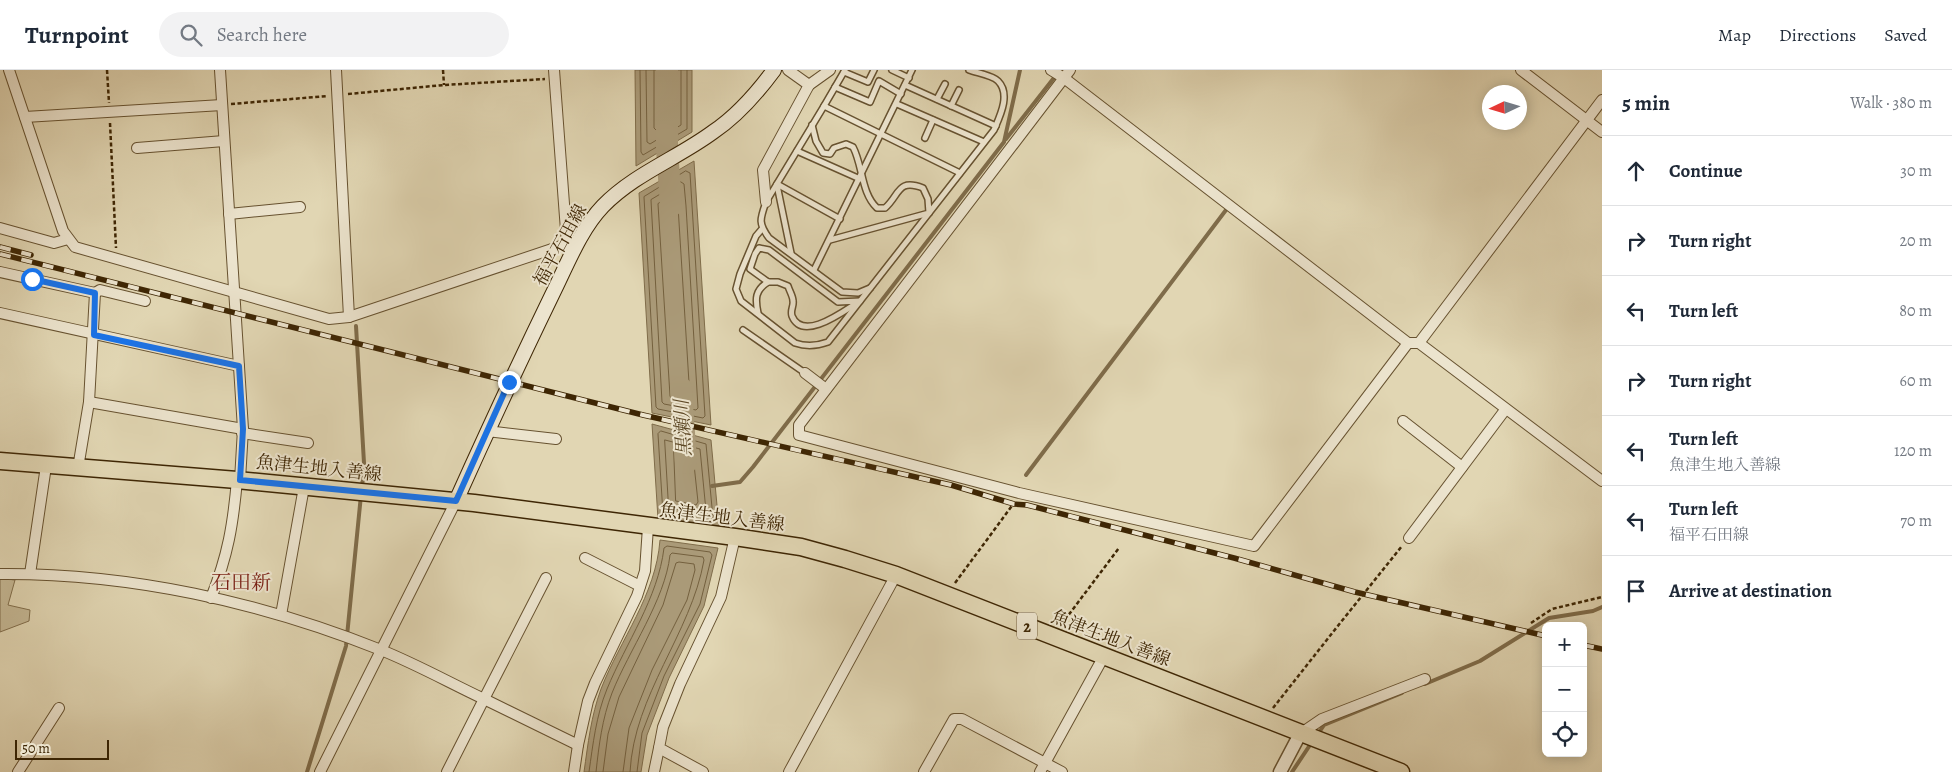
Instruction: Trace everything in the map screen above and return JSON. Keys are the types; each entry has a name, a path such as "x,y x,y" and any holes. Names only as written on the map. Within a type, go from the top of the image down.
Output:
{"main road":[{"name":"福平石田線","path":"456,501 571,245 603,206 625,186 714,132 745,104 774,70"},
{"name":"魚津生地入善線","path":"0,461 239,480 456,501 729,536 801,548 896,575 1401,772"}],"street":[{"path":"9,70 63,231 76,247 329,319 349,317 571,245 554,74"},
{"path":"211,598 222,571 229,545 239,480 243,431 220,70"},
{"path":"336,70 349,317"},
{"path":"788,70 809,85"},
{"path":"766,202 762,170 809,85 830,70"},
{"path":"1051,70 1067,74 1408,343 1420,343 1602,481"},
{"path":"1521,70 1602,132"},
{"path":"1067,74 799,425 799,435 1019,493 1254,546 1408,343"},
{"path":"1420,343 1602,100"},
{"path":"25,117 222,105"},
{"path":"137,148 224,141"},
{"path":"229,214 300,207"},
{"path":"0,228 54,243 68,239"},
{"path":"0,272 95,293 100,290 145,301"},
{"path":"78,468 89,402 95,293"},
{"path":"0,313 239,366"},
{"path":"805,373 826,390"},
{"path":"89,402 308,443"},
{"path":"1409,538 1506,410"},
{"path":"1403,421 1462,467"},
{"path":"487,431 556,439"},
{"path":"30,574 46,466"},
{"path":"281,615 304,487"},
{"path":"320,772 456,501"},
{"path":"574,772 588,702 640,586 651,527"},
{"path":"654,772 663,727 680,684 721,597 729,536"},
{"path":"585,558 640,586"},
{"path":"0,574 30,574 99,579 241,603 382,650 578,745"},
{"path":"789,772 896,575"},
{"path":"447,772 546,578"},
{"path":"1040,772 1104,656"},
{"path":"1280,772 1300,734 1322,719 1425,678"},
{"path":"18,772 59,708"},
{"path":"924,772 954,720 962,719 1062,772"},
{"path":"659,748 697,771"}],"lane":[{"path":"871,288 858,293 842,292 769,238 762,229 760,219 766,202 844,71 868,82 874,70"},
{"path":"892,70 909,78"},
{"path":"814,270 860,180 912,70"},
{"path":"762,229 756,236 740,274 736,290 741,301 795,343 803,346 818,346 828,342 996,126 1004,99 1002,87 997,80 968,70"},
{"path":"835,88 870,102 879,81 901,94"},
{"path":"937,99 945,84"},
{"path":"905,85 996,126"},
{"path":"951,106 959,90"},
{"path":"897,104 984,142"},
{"path":"824,106 960,173"},
{"path":"925,138 933,120"},
{"path":"812,125 816,141 823,152 830,154 834,148 846,144 853,147 863,173 867,194 877,208 884,208 891,203 899,190 905,185 914,185 923,188 928,199 929,213"},
{"path":"797,151 860,180"},
{"path":"777,184 840,219"},
{"path":"777,184 791,254"},
{"path":"830,240 929,213"},
{"path":"768,282 750,269 759,248 768,250 838,302 860,301"},
{"path":"758,314 755,296 761,287 768,282 778,282 788,286 794,301 792,317 798,323 809,328 818,326 860,301"},
{"path":"743,330 805,373"}],"path":[{"path":"107,70 117,259"},
{"path":"443,70 444,86 554,74"},
{"path":"946,596 1014,504 1019,493"},
{"path":"1265,719 1337,626 1409,538"},
{"path":"1053,637 1119,548"},
{"path":"1532,624 1552,609 1602,597"}],"shaded area":[{"path":"0,578 15,580 8,605 30,610 29,621 0,632"}],"water":[{"path":"635,70 692,70 692,132 636,166"},
{"path":"694,161 711,425 652,413 639,193"},
{"path":"652,424 711,440 719,527 658,519"},
{"path":"660,540 718,548 704,606 669,678 647,735 641,772 584,772 590,730 601,689 645,598 652,580"}],"waterway":[{"name":"黒瀬川","path":"667,70 667,149 671,206"},
{"path":"712,486 740,482 753,467 1004,142 1020,70"},
{"path":"1006,139 1057,74"},
{"path":"1026,475 1229,206"},
{"path":"356,326 364,463 362,488"},
{"name":"黒瀬川","path":"681,388 686,463"},
{"path":"307,772 346,646 361,495"},
{"path":"1425,684 1480,661 1549,618 1593,611 1602,607"},
{"path":"1318,734 1324,725 1402,693"},
{"path":"1292,772 1312,742"}],"railway":[{"path":"0,247 31,255"},
{"path":"0,254 643,415 951,485 1014,504 1027,505 1234,558 1355,592 1542,635"},
{"path":"1587,646 1602,649"}],"district":[{"name":"石田新","path":"241,582"}],"route":[{"path":"32,279 95,293 94,335 239,366 243,429 240,480 456,501 509,382"}]}
